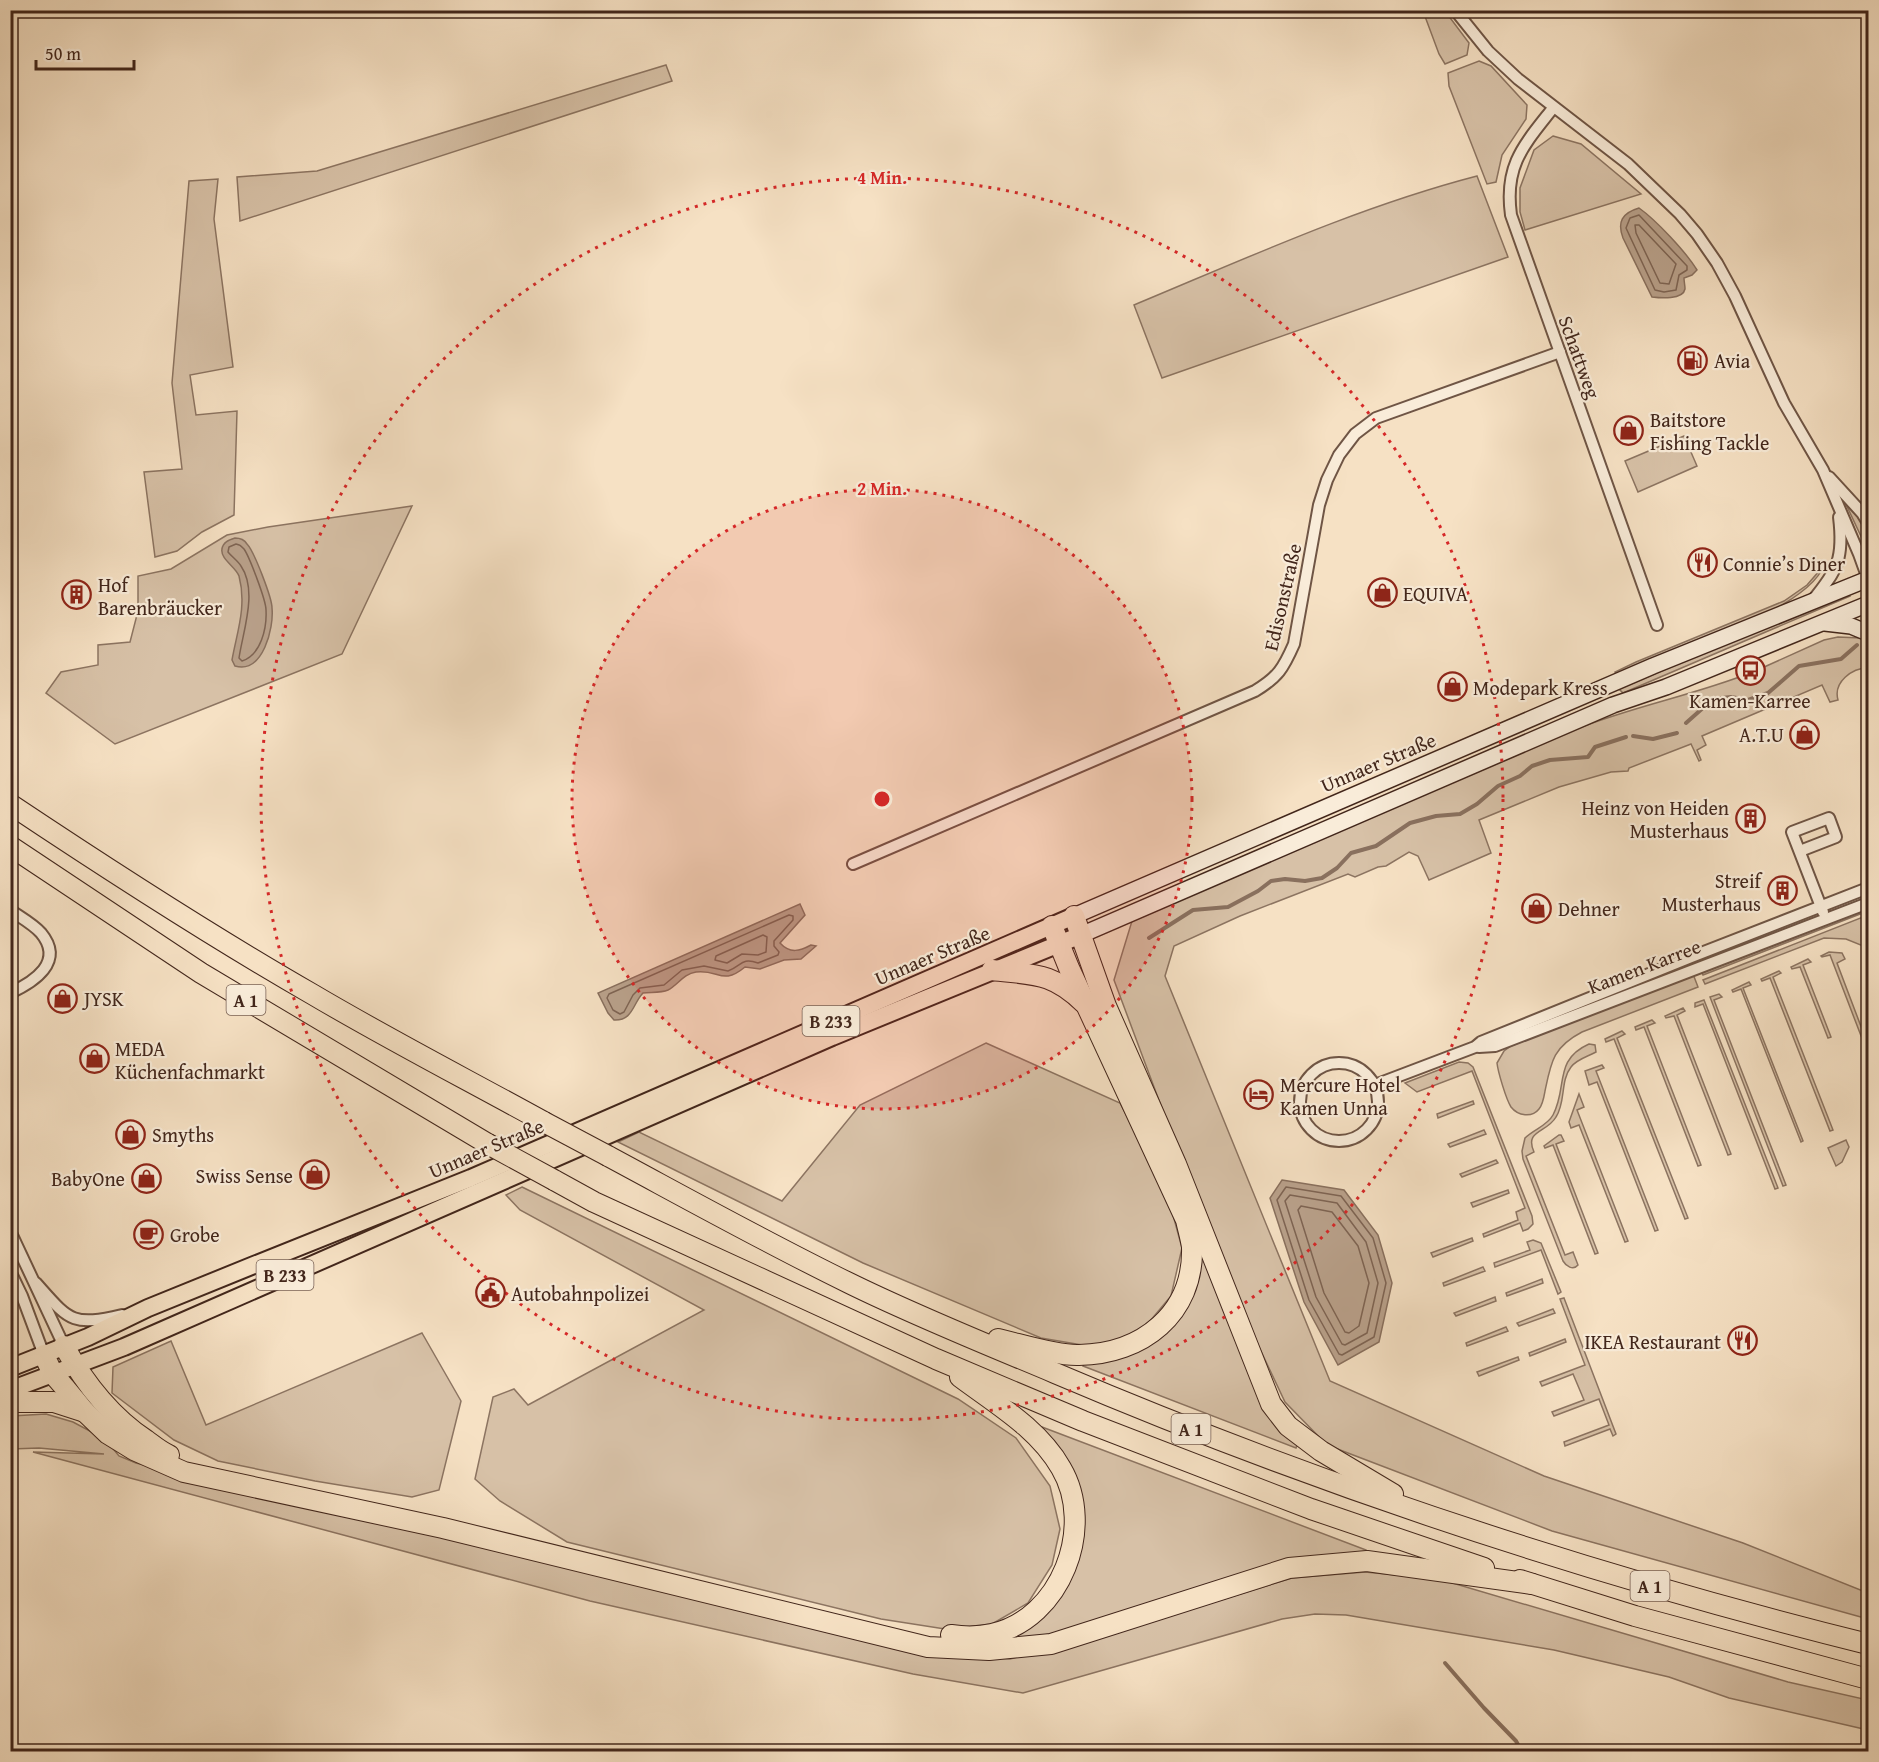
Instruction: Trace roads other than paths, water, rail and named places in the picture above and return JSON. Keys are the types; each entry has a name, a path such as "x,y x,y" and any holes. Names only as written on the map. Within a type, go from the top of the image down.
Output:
{"highway":[{"name":"A 1","path":"10,804 94,860 292,983 761,1238 852,1284 951,1329 1184,1426 1435,1518 1640,1583 1869,1644"},
{"name":"A 1","path":"10,846 201,973 488,1144 594,1202 936,1359 1083,1421 1311,1509 1532,1584 1635,1616 1869,1679"},
{"path":"1074,916 1106,1006 1176,1164 1270,1404 1288,1426 1321,1451 1435,1518"},
{"path":"951,1329 1078,1356 1112,1351 1135,1344 1160,1327 1175,1309 1188,1279 1192,1247 1186,1220 1055,934"},
{"path":"992,970 1044,976 1073,993 1090,1009"},
{"path":"64,1346 102,1404 132,1431 166,1454 192,1464 445,1516 588,1556 909,1632 968,1637 994,1634 1018,1623 1040,1607 1058,1585 1070,1557 1075,1528 1073,1498 1063,1470 1047,1446 1027,1428 936,1359"},
{"path":"44,1354 53,1374 84,1412 108,1434 134,1450 184,1472 442,1528 928,1647 989,1650 1051,1644 1289,1568 1367,1561 1532,1584"},
{"path":"10,1402 54,1402 84,1412"}],"main road":[{"name":"Unnaer Straße","path":"10,1390 76,1366 822,1041 992,970 1055,934 1074,916 1622,679 1868,579"},
{"name":"Unnaer Straße","path":"10,1368 148,1308 471,1178 1055,934 1081,935 1613,705 1666,687 1869,604"},
{"path":"1822,622 1851,626 1869,633"}],"street":[{"path":"1455,10 1488,51 1518,79 1552,108 1628,164 1674,207 1697,234 1736,296 1784,402 1823,470 1868,579"},
{"name":"Schattweg","path":"1552,108 1521,149 1510,180 1508,197 1510,215 1657,625"},
{"name":"Edisonstraße","path":"853,864 1255,691 1273,680 1286,663 1294,644 1319,505 1327,480 1339,455 1355,434 1376,418 1560,352"},
{"path":"1823,470 1866,518"},
{"path":"1812,602 1832,577 1840,556 1841,532 1838,508"},
{"path":"1800,851 1820,907 1827,918"},
{"name":"Kamen Karree","path":"1475,1047 1481,1042 1602,993 1869,888"},
{"name":"Kamen Karree","path":"1375,1085 1475,1047 1495,1046 1869,903"},
{"path":"10,910 41,933 48,948 48,963 39,977 10,993"},
{"path":"1338,1062 1355,1066 1369,1076 1375,1085 1378,1100 1375,1118 1370,1126 1356,1137 1348,1140 1330,1140 1314,1132 1304,1119 1300,1102 1304,1085 1321,1067 1338,1062"},
{"path":"10,1231 64,1346"},
{"path":"10,1271 44,1354"},
{"path":"36,1283 56,1308 84,1322 148,1308"}],"water":[{"path":"1639,208 1654,220 1686,254 1697,270 1684,278 1685,289 1680,295 1671,298 1652,297 1623,238 1622,219"},
{"path":"235,538 246,542 250,548 266,585 272,608 271,627 265,648 253,663 245,667 235,666 232,660 242,608 239,576 222,553 225,543"},
{"path":"800,904 805,915 780,943 791,950 816,946 801,959 784,960 760,969 745,967 737,973 725,976 704,972 691,973 668,990 643,993 625,1018 614,1020 608,1013 598,993"},
{"path":"1282,1180 1344,1190 1378,1235 1392,1283 1379,1342 1338,1365 1304,1302 1270,1198"}],"waterway":[{"path":"1686,723 1713,699 1731,697 1748,700 1768,693 1799,666 1841,659 1857,645"},
{"path":"1633,736 1653,739 1677,733"},
{"path":"1149,938 1193,910 1228,907 1258,891 1271,881 1285,879 1305,881 1322,878 1337,868 1351,853 1376,846 1410,823 1436,816 1460,814 1477,804 1498,786 1520,776 1532,766 1550,760 1588,757 1595,747 1626,737"},
{"path":"1445,1663 1516,1741 1522,1752"}],"place":[{"name":"Avia","path":"1693,360"},
{"name":"Baitstore Fishing Tackle","path":"1629,431"},
{"name":"Connie’s Diner","path":"1702,563"},
{"name":"EQUIVA","path":"1382,593"},
{"name":"Hof Barenbräucker","path":"77,595"},
{"name":"Kamen-Karree","path":"1750,670"},
{"name":"Modepark Kress","path":"1452,687"},
{"name":"A.T.U","path":"1805,734"},
{"name":"Heinz von Heiden Musterhaus","path":"1750,818"},
{"name":"Streif Musterhaus","path":"1782,891"},
{"name":"Dehner","path":"1537,908"},
{"name":"JYSK","path":"63,998"},
{"name":"MEDA Küchenfachmarkt","path":"94,1059"},
{"name":"Mercure Hotel Kamen Unna","path":"1259,1095"},
{"name":"Smyths","path":"131,1134"},
{"name":"Swiss Sense","path":"314,1175"},
{"name":"BabyOne","path":"146,1178"},
{"name":"Grobe","path":"149,1234"},
{"name":"Autobahnpolizei","path":"490,1293"},
{"name":"IKEA Restaurant","path":"1742,1341"}]}
